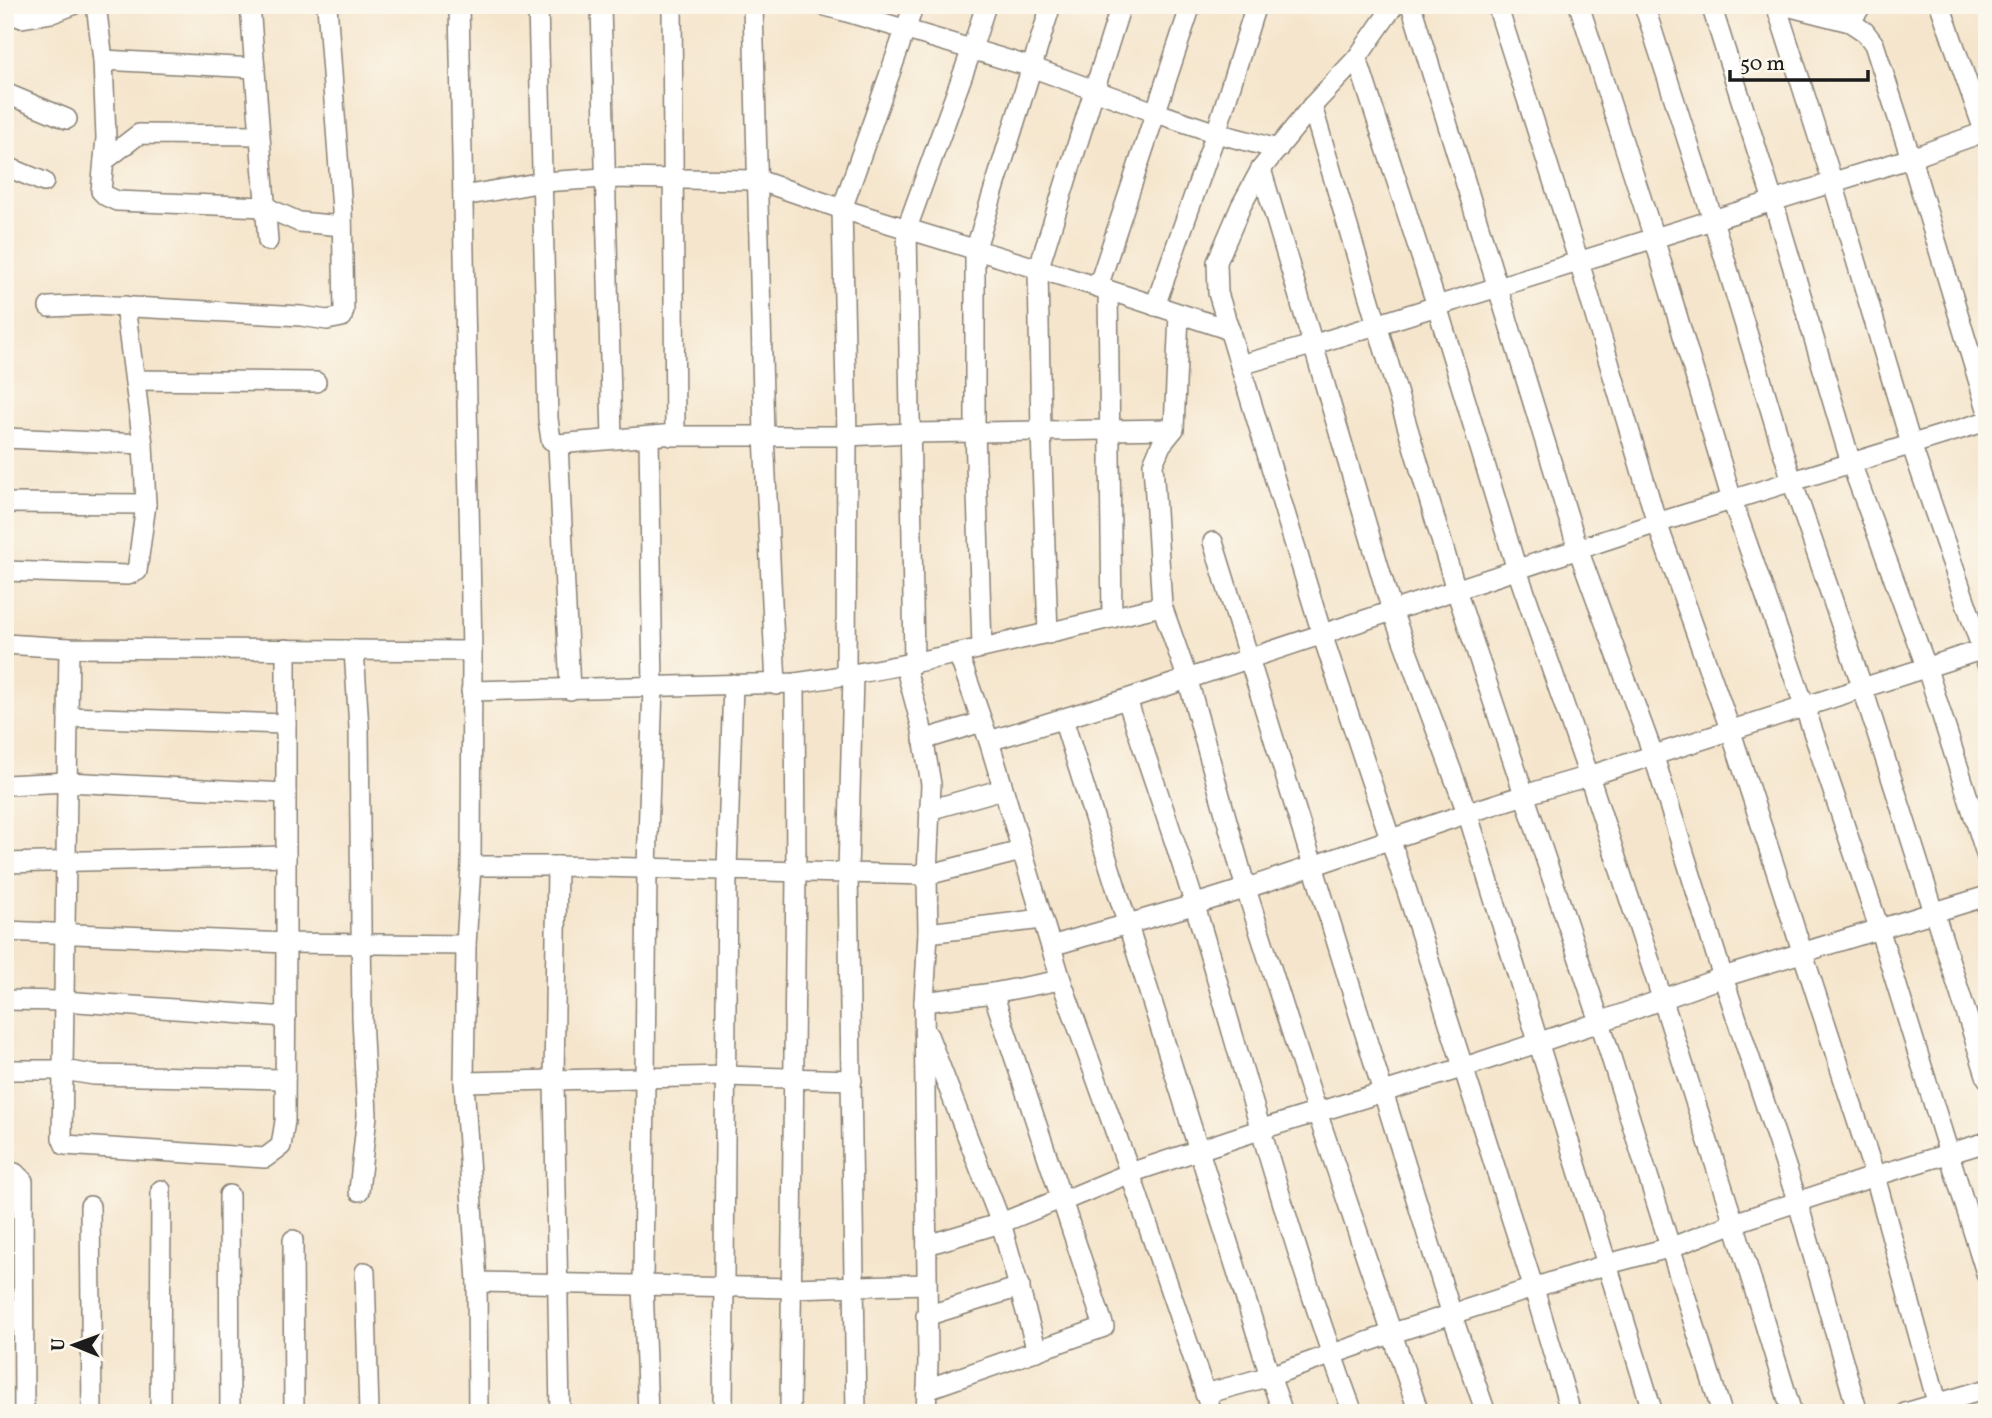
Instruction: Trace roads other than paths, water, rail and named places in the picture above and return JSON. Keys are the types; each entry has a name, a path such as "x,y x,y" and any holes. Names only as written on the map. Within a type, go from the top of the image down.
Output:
{"street":[{"path":"5,11 22,18 52,13 73,5"},
{"path":"96,5 103,60 106,138 101,191 106,196 117,201 265,207 299,222 342,226"},
{"path":"250,5 268,241"},
{"path":"49,307 82,304 301,316 327,320 342,317 342,226 327,5"},
{"path":"459,5 472,651 471,866 466,945 464,1082 477,1282 478,1413"},
{"path":"538,5 548,419 551,440 558,444 612,438 672,436 847,436 1109,428 1174,429"},
{"path":"601,5 612,438"},
{"path":"672,5 676,429 672,436"},
{"path":"753,5 764,435 786,684 796,872 790,1413"},
{"path":"856,1413 848,873 850,675 842,209 914,5"},
{"path":"926,1413 924,1002 931,784 909,664 911,433 907,228 986,5"},
{"path":"982,647 975,432 975,251 1051,5"},
{"path":"1048,634 1038,270 1121,5"},
{"path":"1112,618 1109,428 1103,289 1191,5"},
{"path":"1155,306 1216,133 1256,5"},
{"path":"1394,5 1357,58 1312,106 1261,169 1241,206 1217,262 1218,293 1322,634 1390,838 1571,1413"},
{"path":"1410,5 1578,549 1653,754 1798,1203 1858,1413"},
{"path":"1497,5 1579,262 1657,523 1730,729 1875,1176 1939,1408"},
{"path":"1579,5 1654,238 1732,500 1879,928 1987,1276"},
{"path":"1644,5 1792,481 1863,686 1987,1078"},
{"path":"1711,5 1851,463 1926,666 1987,857"},
{"path":"1051,946 1246,889 1523,794 1589,776 1926,666 1985,654 1911,444 1833,183 1776,5"},
{"path":"1783,5 1811,8 1850,22 1865,32 1874,44 1987,409"},
{"path":"1850,22 1862,5"},
{"path":"1240,365 1377,325 1986,134 1940,5"},
{"path":"835,7 1031,67 1216,133 1278,149"},
{"path":"1357,58 1437,306 1517,570 1589,776 1734,1223 1792,1413"},
{"path":"103,60 254,68"},
{"path":"5,93 67,119"},
{"path":"1312,106 1456,590 1600,1022 1723,1413"},
{"path":"104,161 139,134 259,135"},
{"path":"5,166 44,182"},
{"path":"1261,169 1392,611 1468,815 1536,1042 1653,1413"},
{"path":"463,196 543,182 604,178 758,180 842,209 1230,330"},
{"path":"5,571 133,575 137,571 146,504 144,444 125,306"},
{"path":"1179,314 1174,429 1161,445 1153,464 1162,606 1186,677 1246,889 1419,1413"},
{"path":"135,380 317,382"},
{"path":"989,741 1127,699 1186,677 1657,523 1987,421"},
{"path":"648,1413 643,1286 647,868 653,686 649,437"},
{"path":"5,438 144,444"},
{"path":"558,444 570,690"},
{"path":"5,503 146,504"},
{"path":"1213,542 1452,1315 1486,1413"},
{"path":"471,691 786,684 909,664 1162,606"},
{"path":"5,644 69,648 472,651"},
{"path":"69,648 62,1138 65,1145 265,1158 281,1146 285,1121 286,649"},
{"path":"354,650 359,728 362,1018 367,1115 359,1191"},
{"path":"958,653 989,741 1061,980 1208,1403 1270,1376 1393,1333 1608,1264 1672,1247 1734,1223 1987,1142"},
{"path":"723,1413 727,870 733,684"},
{"path":"1127,699 1194,904 1259,1130 1331,1354 1353,1413"},
{"path":"68,717 286,724"},
{"path":"1063,719 1283,1413"},
{"path":"923,740 982,722"},
{"path":"5,785 67,782 286,793"},
{"path":"929,810 1003,789"},
{"path":"471,866 927,875 1021,851"},
{"path":"5,863 286,856"},
{"path":"557,866 554,1080 560,1413"},
{"path":"927,1245 1001,1223 1063,1198 1094,1190 1130,1173 1462,1068 1662,1001 1723,977 1987,896"},
{"path":"928,933 1042,919"},
{"path":"5,931 286,943 466,945"},
{"path":"924,1002 1061,980"},
{"path":"927,1389 1104,1327 993,993"},
{"path":"5,1000 64,1001 286,1017"},
{"path":"924,1025 1001,1223 1037,1351"},
{"path":"5,1070 63,1070 93,1075 285,1079"},
{"path":"464,1082 726,1076 794,1076 852,1080"},
{"path":"5,1170 15,1173 23,1181 24,1413"},
{"path":"160,1413 161,1190"},
{"path":"229,1195 230,1413"},
{"path":"90,1206 92,1413"},
{"path":"293,1240 294,1413"},
{"path":"365,1272 369,1413"},
{"path":"477,1282 792,1288 926,1284"},
{"path":"926,1317 1020,1287"},
{"path":"1905,1413 1939,1408 1987,1389"}]}
